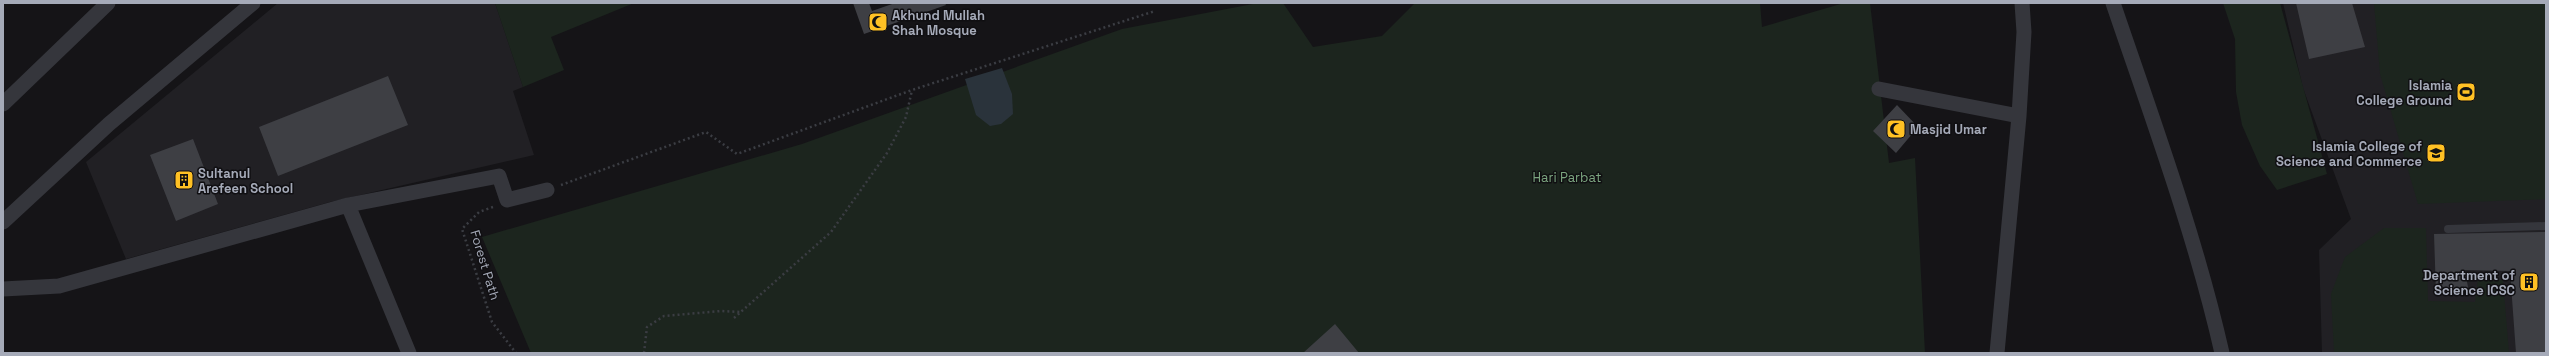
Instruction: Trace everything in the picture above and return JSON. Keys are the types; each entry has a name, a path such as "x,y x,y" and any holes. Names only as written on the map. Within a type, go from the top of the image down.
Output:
{"street":[{"path":"3,104 108,3"},
{"path":"3,222 109,124 253,3"},
{"path":"1997,353 2019,116 2024,32 2022,3"},
{"path":"2113,3 2164,155 2213,314 2222,353"},
{"path":"1879,89 2019,116"},
{"path":"3,290 59,286 348,205 498,176 507,200 547,190"},
{"path":"348,205 409,353"}],"lane":[{"path":"2448,230 2546,226"}],"path":[{"path":"547,190 706,132 737,154 912,90 1155,11"},
{"path":"734,318 831,232 887,153 906,117 912,90"},
{"name":"Forest Path","path":"507,200 480,212 462,229 492,322 516,353"},
{"path":"644,353 647,327 664,316 721,310 742,312"}],"shaded area":[{"path":"278,3 495,3 523,87 513,91 534,155 330,202 126,259 86,162"},
{"name":"Islamia College of Science and Commerce","path":"2283,3 2546,3 2546,353 2322,353 2319,250 2351,219 2303,88"},
{"path":"1002,68 1012,94 1013,114 1001,124 990,126 976,115 965,79"}],"green space":[{"path":"495,3 634,3 551,37 564,70 523,87"},
{"name":"Hari Parbat","path":"1258,3 1283,3 1313,47 1382,36 1415,3 1760,3 1762,27 1844,3 1870,3 1889,163 1915,158 1925,353 531,353 482,237 802,144 1122,29"},
{"path":"2223,3 2280,3 2327,174 2277,190 2260,166 2242,125 2236,92 2235,39"},
{"name":"Islamia College Ground","path":"2374,3 2546,3 2546,199 2418,204 2380,74"},
{"path":"2384,228 2426,228 2428,301 2475,302 2478,279 2503,280 2509,353 2334,353 2331,294 2345,257"}],"building":[{"name":"Akhund Mullah Shah Mosque","path":"853,3 869,3 872,11 895,3 945,3 946,5 864,34"},
{"path":"2296,3 2352,3 2365,47 2309,59"},
{"path":"388,76 408,125 278,176 259,127"},
{"name":"Masjid Umar","path":"1897,105 1918,127 1896,153 1873,131"},
{"name":"Sultanul Arefeen School","path":"193,139 218,204 176,221 150,155"},
{"name":"Department of Science ICSC","path":"2546,232 2546,353 2516,353 2510,271 2465,270 2469,293 2436,293 2434,234"},
{"path":"1335,324 1359,353 1303,353"}],"place":[{"name":"Akhund Mullah Shah Mosque","path":"878,22"},
{"name":"Islamia College Ground","path":"2466,92"},
{"name":"Masjid Umar","path":"1896,129"},
{"name":"Islamia College of Science and Commerce","path":"2436,153"},
{"name":"Sultanul Arefeen School","path":"184,180"},
{"name":"Department of Science ICSC","path":"2529,282"}]}
